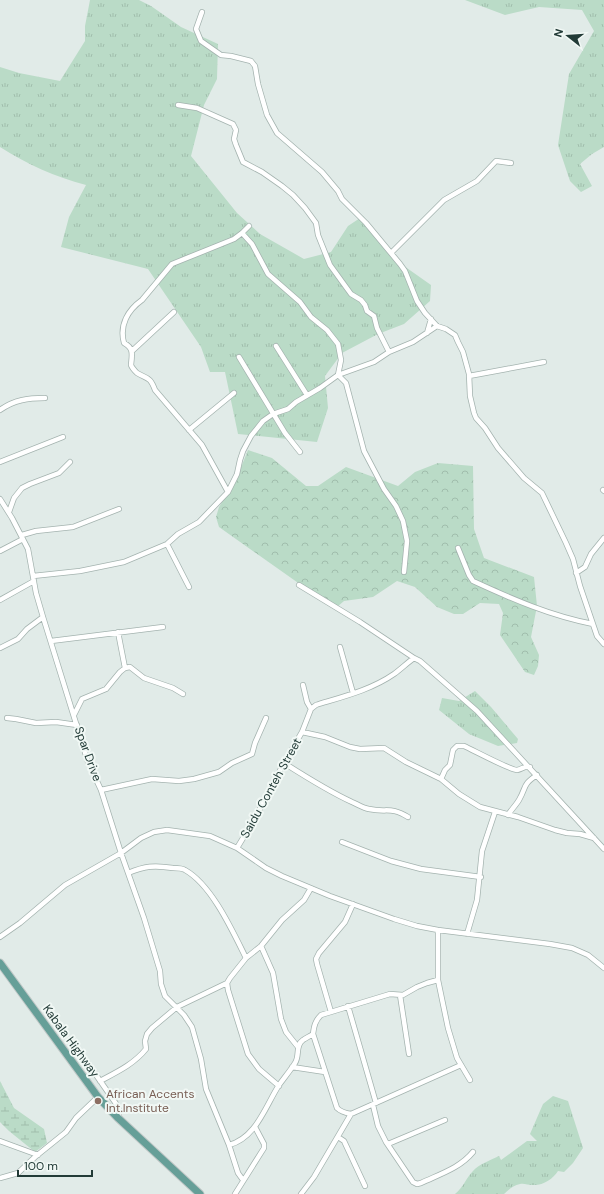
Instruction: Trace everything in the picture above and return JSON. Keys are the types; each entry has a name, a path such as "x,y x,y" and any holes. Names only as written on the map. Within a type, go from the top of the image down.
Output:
{"main road":[{"name":"Kabala Highway","path":"0,963 98,1097 118,1118 200,1194"}],"street":[{"path":"202,12 196,29 201,41 221,55 251,61 255,66 258,84 267,115 276,133 284,138 290,145 322,172 338,191 342,199 366,223 405,271 418,301 431,320 437,326 455,335 463,352 470,376 470,396 476,418 485,428 498,448 524,478 542,493 566,543 597,636 604,644"},
{"path":"178,105 198,108 233,124 236,130 234,139 242,162 262,172 282,186 305,208 316,223 320,240 330,265 351,294 361,300 367,311 374,316 377,328 389,352"},
{"path":"391,253 444,200 477,181 496,161 511,163"},
{"path":"228,492 202,445 155,390 152,382 145,376 136,372 130,365 132,352 130,346 124,343 123,331 128,314 136,304 142,300 172,264 234,239 249,226"},
{"path":"242,233 252,244 268,274 300,302 311,317 327,330 338,344 341,360 338,375"},
{"path":"132,352 174,312"},
{"path":"427,333 431,320"},
{"path":"0,600 34,578 124,562 168,544 178,534 200,522 228,492 237,474 243,451 263,421 273,414 288,409 338,375 374,362 389,352 413,342 437,326"},
{"path":"276,346 307,395"},
{"path":"239,357 285,433 300,452"},
{"path":"470,376 544,362"},
{"path":"338,375 346,383 364,451 403,521 407,541 404,572"},
{"path":"189,430 234,393"},
{"path":"0,410 18,400 45,398"},
{"path":"0,462 63,436"},
{"path":"9,512 14,498 22,488 58,473 70,462"},
{"name":"Spar Drive","path":"0,499 2,508 9,512 23,537 28,550 43,617 88,762 101,790 146,926 160,970 161,984 165,996 177,1007 192,1027 201,1059 206,1090 238,1173 243,1180"},
{"path":"0,551 36,531 73,527 119,509"},
{"path":"576,573 585,567 591,554 604,538"},
{"path":"168,544 189,587"},
{"path":"458,548 473,581 545,612 570,620 593,624"},
{"path":"299,586 360,622 420,661 477,711 604,849"},
{"path":"0,648 18,639 27,629 43,617"},
{"path":"51,641 162,627"},
{"path":"118,632 125,668"},
{"path":"340,647 353,693"},
{"path":"302,732 312,709 316,705 367,688 394,674 404,664 414,658"},
{"path":"74,715 82,699 106,689 120,672 125,668 130,667 144,678 173,688 183,694"},
{"path":"303,685 307,702 312,709"},
{"path":"7,718 36,723 56,722 77,725"},
{"path":"101,790 152,779 179,781 219,772 232,763 252,754 266,718"},
{"name":"Saidu Conteh Street","path":"237,848 302,732 325,737 350,747 360,749 384,748 406,762 441,779 470,802 480,807 518,817 555,830 580,834 595,839"},
{"path":"441,779 445,770 450,765 453,750 457,746 464,746 517,770 525,766 530,767"},
{"path":"284,763 318,784 358,805 369,809 391,810 408,817"},
{"path":"508,815 519,800 528,781 537,775"},
{"path":"467,934 477,900 481,877 482,851 495,812"},
{"path":"0,937 20,923 65,885 121,853 141,838 154,832 167,830 210,836 237,848 266,868 282,876 353,904 417,926 572,948 588,955 604,968"},
{"path":"342,842 391,861 421,869 481,877"},
{"path":"128,873 142,868 158,865 184,870 195,878 214,899 224,914 246,958"},
{"path":"100,1081 129,1065 140,1057 146,1049 147,1034 177,1007 227,983 246,958 261,946 282,920 304,900 311,888"},
{"path":"331,1012 316,959 319,953 345,922 353,904"},
{"path":"438,930 438,980 452,1044 461,1065 470,1080"},
{"path":"261,946 273,973 286,1032 298,1047"},
{"path":"438,980 424,984 400,995 390,994 321,1015 316,1020 313,1034 336,1108 341,1112 351,1114 461,1065"},
{"path":"227,983 248,1054 259,1069 279,1086"},
{"path":"400,995 409,1054"},
{"path":"348,1006 374,1104 378,1126 413,1182 417,1184 421,1183 458,1167 474,1152"},
{"path":"228,1145 236,1143 255,1128 279,1086 296,1062 298,1047 303,1039 313,1034"},
{"path":"87,1062 119,1108 118,1118"},
{"path":"292,1067 325,1072"},
{"path":"0,1178 18,1173 38,1154 66,1132 76,1118 98,1097"},
{"path":"301,1194 314,1177 351,1114"},
{"path":"388,1144 444,1120"},
{"path":"234,1194 264,1148 264,1144 255,1128"},
{"path":"338,1137 344,1140 365,1186"},
{"path":"0,1141 38,1154"}],"green space":[{"path":"90,0 139,0 151,6 181,27 218,44 217,79 204,105 191,156 237,213 260,234 304,259 331,252 348,226 363,216 404,266 431,285 430,301 404,324 378,334 342,353 325,376 328,408 317,442 238,434 225,372 210,372 201,347 148,269 61,247 69,217 86,185 63,178 42,169 20,159 0,147 0,67 19,73 60,81 85,41 85,26"},
{"path":"465,0 604,0 604,147 592,154 580,164 592,186 581,192 570,181 558,145 569,74 594,31 582,10 539,7 505,15"},
{"path":"248,450 272,458 306,486 318,486 346,467 398,486 415,472 438,463 473,466 474,529 484,558 534,577 537,606 531,637 539,655 538,666 534,675 525,672 500,635 503,613 499,604 480,603 463,614 454,614 437,607 415,587 397,581 373,597 344,601 337,607 328,604 219,527 216,517 219,507 236,480"},
{"path":"475,691 491,707 518,739 517,743 498,746 469,734 439,710 442,698 459,701"},
{"path":"0,1081 14,1108 44,1129 47,1143 35,1152 0,1122"},
{"path":"553,1096 568,1101 583,1148 573,1163 564,1172 558,1171 553,1177 544,1183 536,1185 518,1185 511,1188 504,1194 455,1194 478,1166 499,1156 501,1160 527,1141 537,1141 530,1134 543,1104"}],"place":[{"name":"African Accents Int.Institute","path":"98,1101"}]}
